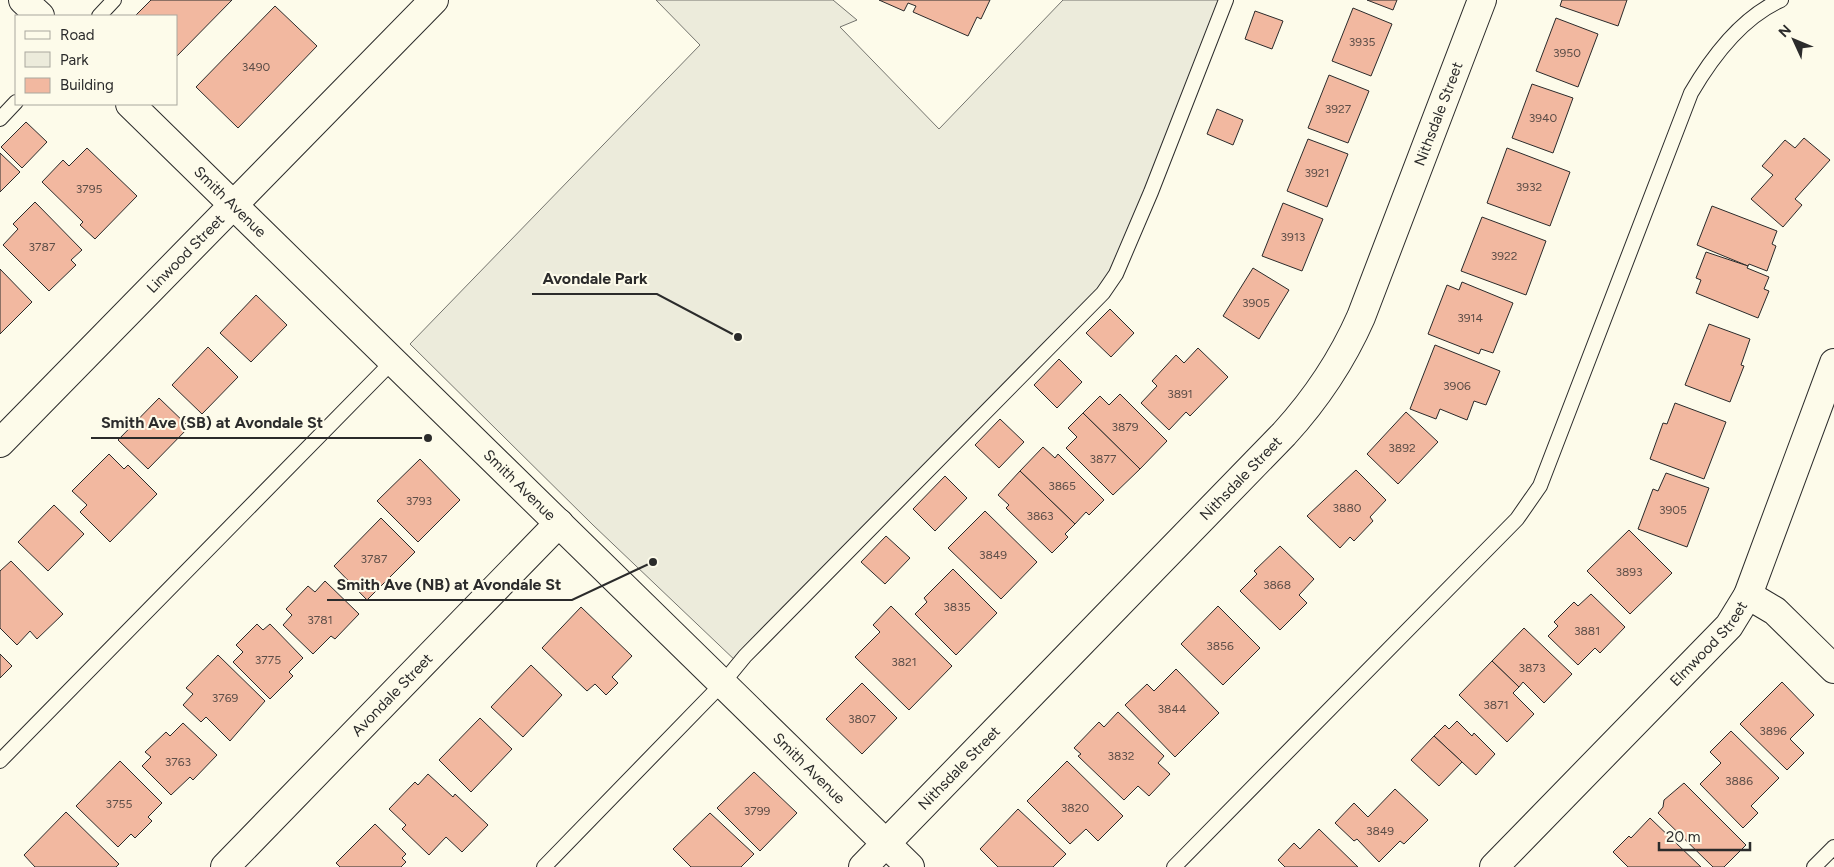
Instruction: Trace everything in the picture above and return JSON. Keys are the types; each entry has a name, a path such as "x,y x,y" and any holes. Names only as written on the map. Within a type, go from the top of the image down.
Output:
{"street":[{"path":"23,0 39,15"},
{"name":"Linwood Street","path":"0,443 434,0"},
{"name":"Nithsdale Street","path":"863,867 1284,434 1317,395 1349,344 1361,317 1482,0"},
{"name":"Smith Avenue","path":"131,105 910,867"},
{"name":"Elmwood Street","path":"1494,867 1729,626 1748,595 1834,363"},
{"name":"Avondale Street","path":"225,867 559,522"},
{"path":"1748,595 1775,611 1834,669"}],"lane":[{"path":"99,15 114,0"},
{"path":"544,867 722,684 745,656 1103,293 1116,274 1152,192 1226,0"},
{"path":"1174,867 1517,519 1540,486 1690,93 1702,74 1734,36 1753,17 1781,0"},
{"path":"0,119 15,103"},
{"path":"0,761 393,361"},
{"path":"1814,867 1834,847"}],"green space":[{"path":"656,0 833,0 857,20 840,27 939,129 1063,0 1226,0 1116,274 739,664 593,525 410,344 700,45"}],"building":[{"path":"151,0 232,0 178,55 178,15 136,15"},
{"path":"879,0 990,0 981,19 977,17 968,36 913,12 916,6 908,3 904,11"},
{"path":"1367,0 1397,0 1393,10"},
{"path":"1562,0 1627,0 1618,26 1560,6"},
{"path":"275,6 317,46 238,128 196,87"},
{"path":"1353,8 1392,24 1371,76 1332,61"},
{"path":"1255,11 1283,21 1272,49 1245,39"},
{"path":"1556,18 1598,34 1578,87 1536,71"},
{"path":"1329,75 1369,91 1348,143 1308,128"},
{"path":"1532,84 1573,98 1553,153 1512,138"},
{"path":"1217,109 1243,120 1233,145 1207,134"},
{"path":"26,122 47,142 22,168 1,147"},
{"path":"1804,138 1830,160 1795,199 1802,205 1783,227 1751,199 1773,175 1762,166 1785,140 1795,148"},
{"path":"1308,139 1348,154 1327,207 1287,191"},
{"path":"87,148 137,196 95,239 80,225 83,222 42,182 63,160 69,166"},
{"path":"1507,148 1570,172 1550,226 1487,203"},
{"path":"0,153 20,172 0,192"},
{"path":"35,202 82,250 71,260 76,265 49,291 3,245 18,229 13,224"},
{"path":"1283,203 1323,219 1302,271 1262,256"},
{"path":"1712,206 1777,231 1772,244 1776,246 1767,271 1749,264 1748,266 1697,245"},
{"path":"1482,217 1546,241 1526,295 1461,271"},
{"path":"1706,252 1748,266 1747,268 1769,277 1764,289 1769,291 1758,318 1696,293 1701,280 1696,278"},
{"path":"1253,268 1289,290 1259,339 1223,316"},
{"path":"0,269 32,302 0,334"},
{"path":"1462,282 1513,303 1493,353 1481,349 1479,354 1428,334 1447,285 1459,290"},
{"path":"256,295 287,325 251,362 220,333"},
{"path":"1110,309 1134,333 1111,357 1086,333"},
{"path":"1709,324 1750,339 1741,365 1744,366 1730,402 1685,385"},
{"path":"1435,345 1500,371 1486,405 1474,401 1467,420 1440,409 1436,419 1410,409"},
{"path":"208,347 238,377 202,414 172,385"},
{"path":"1198,348 1228,377 1190,416 1186,412 1169,430 1141,403 1157,386 1152,381 1176,355 1184,363"},
{"path":"1059,359 1082,382 1057,408 1034,385"},
{"path":"1120,394 1167,441 1140,469 1083,413 1100,396 1109,405"},
{"path":"159,398 189,427 148,469 118,440"},
{"path":"1675,403 1726,422 1704,479 1650,459 1663,423 1667,424"},
{"path":"1406,412 1438,442 1398,484 1367,454"},
{"path":"1083,413 1140,469 1113,495 1066,448 1077,437 1068,428"},
{"path":"1000,419 1024,442 999,468 975,445"},
{"path":"1043,447 1055,458 1058,454 1104,500 1089,515 1086,512 1075,524 1020,471"},
{"path":"109,454 124,469 128,465 157,494 110,542 80,512 87,505 72,491"},
{"path":"420,459 460,500 418,542 377,501"},
{"path":"1356,470 1386,500 1370,517 1373,521 1354,541 1350,537 1340,548 1307,516"},
{"path":"1020,471 1075,524 1065,534 1068,537 1052,553 1006,508 1009,505 998,495"},
{"path":"1666,473 1709,488 1687,547 1638,529 1653,489 1658,491"},
{"path":"945,476 967,498 935,531 913,509"},
{"path":"54,505 84,534 48,571 18,542"},
{"path":"985,511 1037,562 1001,599 948,548"},
{"path":"381,518 415,552 367,600 334,566"},
{"path":"1629,530 1672,573 1630,614 1587,571"},
{"path":"886,536 910,558 885,584 861,562"},
{"path":"1280,546 1314,579 1299,595 1307,603 1280,630 1240,591 1257,574 1254,571"},
{"path":"11,561 63,614 37,639 30,631 17,645 0,628 0,571"},
{"path":"953,569 997,613 956,655 915,614 927,602 924,598"},
{"path":"325,581 359,614 335,639 331,636 313,654 283,625 292,615 286,609 308,586 315,592"},
{"path":"1591,594 1625,627 1600,653 1595,648 1578,665 1548,636 1558,626 1554,622 1574,602 1578,606"},
{"path":"891,606 952,666 909,710 855,657 880,632 873,625"},
{"path":"1218,606 1260,648 1223,685 1181,644"},
{"path":"581,607 632,656 612,677 618,683 606,695 595,684 587,691 542,648"},
{"path":"257,624 263,630 270,624 303,658 289,672 293,676 270,699 233,662 243,652 236,645"},
{"path":"1524,628 1572,674 1544,703 1523,682 1519,687 1492,661"},
{"path":"0,654 12,666 0,678"},
{"path":"218,655 265,701 230,741 206,717 201,722 183,705 193,694 186,688"},
{"path":"1492,661 1519,687 1513,693 1534,714 1507,742 1459,695"},
{"path":"531,665 562,695 523,737 491,707"},
{"path":"1176,669 1219,713 1175,757 1125,705 1147,684 1154,691"},
{"path":"1782,682 1814,715 1790,739 1804,753 1787,770 1740,724"},
{"path":"862,683 897,718 862,754 826,719"},
{"path":"1118,712 1164,756 1158,763 1170,774 1149,796 1138,786 1124,800 1078,756 1081,754 1074,748 1099,722 1104,727"},
{"path":"480,718 512,749 471,792 439,760"},
{"path":"1457,721 1472,736 1474,733 1495,754 1476,775 1434,736 1445,725 1449,729"},
{"path":"183,723 217,755 193,780 190,777 171,795 142,766 151,757 145,752 166,732 170,736"},
{"path":"1731,731 1779,778 1751,806 1758,813 1743,828 1700,784 1721,763 1710,752"},
{"path":"1434,736 1462,762 1439,786 1411,760"},
{"path":"120,761 162,803 148,817 152,821 135,838 131,834 118,847 76,806"},
{"path":"1067,761 1123,816 1098,841 1086,829 1070,844 1027,801"},
{"path":"754,772 797,813 760,851 717,808"},
{"path":"428,774 453,797 455,794 488,825 462,852 446,837 429,855 402,829 406,825 389,809 415,782 418,785"},
{"path":"1684,783 1746,845 1724,867 1713,867 1658,813 1663,807 1664,800"},
{"path":"1395,789 1428,820 1404,844 1400,841 1379,862 1357,839 1354,841 1335,823 1354,803 1368,817"},
{"path":"1018,809 1066,854 1053,867 998,867 980,849"},
{"path":"66,812 119,864 116,867 35,867 24,855"},
{"path":"710,813 754,854 741,867 691,867 673,849"},
{"path":"1650,818 1701,867 1628,867 1613,852 1629,836 1631,838"},
{"path":"375,824 406,854 402,858 406,862 401,867 340,867 336,863"},
{"path":"1319,829 1358,867 1285,867 1278,860 1294,843 1300,849"}],"place":[{"name":"Avondale Park","path":"738,337"},
{"name":"Smith Ave (SB) at Avondale St","path":"428,438"},
{"name":"Smith Ave (NB) at Avondale St","path":"653,562"}]}
